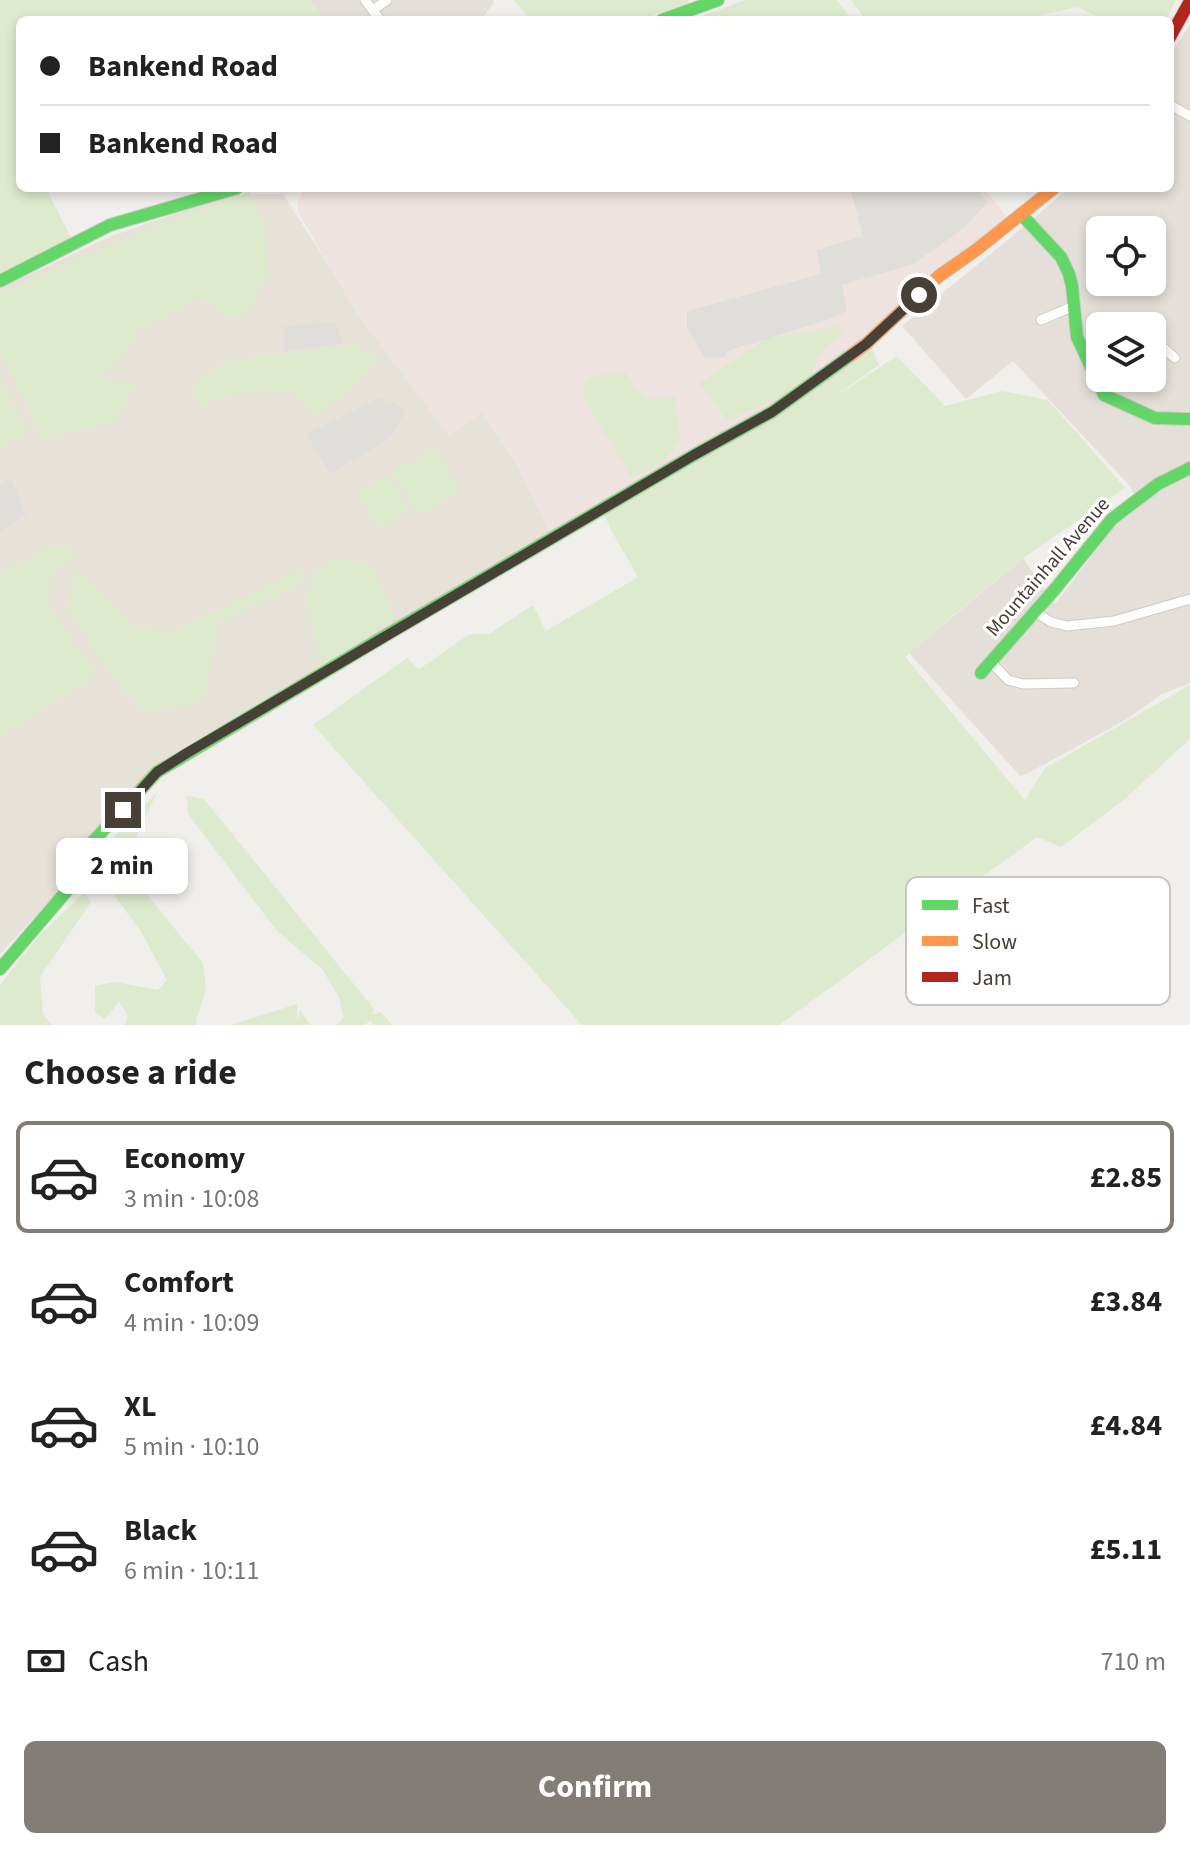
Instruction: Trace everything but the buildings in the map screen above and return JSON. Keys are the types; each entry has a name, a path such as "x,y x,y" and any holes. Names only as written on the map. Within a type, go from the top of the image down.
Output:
{"street":[{"path":"365,0 377,16"},
{"path":"373,10 387,0"},
{"path":"673,16 718,0"},
{"path":"1174,30 1190,1"},
{"path":"0,281 110,225 223,192"},
{"path":"0,969 82,873 87,848 157,772 397,628 772,412 866,344 939,276 1049,192"},
{"path":"1021,214 1061,257 1069,274 1077,337 1086,351"},
{"path":"1041,320 1074,306"},
{"path":"1166,350 1175,358"},
{"path":"1103,392 1155,418 1190,419"},
{"name":"Mountainhall Avenue","path":"981,673 1112,519 1158,484 1190,468"},
{"path":"1035,612 1051,622 1067,626 1114,621 1190,599"},
{"path":"991,662 1008,680 1023,684 1074,683"}],"shaded area":[{"path":"310,0 494,2 484,16 321,16"},
{"path":"1190,25 1190,683 1162,694 1127,719 1020,776 909,653 1023,558 1055,604 1113,528 1138,506 1131,487 1013,361 966,399 902,326 1064,192 1174,192 1174,49"},
{"path":"302,192 987,192 1010,221 844,356 780,400 703,442 632,490 550,534 517,466 482,412 449,436 357,314 298,212"},
{"path":"851,192 979,192 988,202 965,227 914,264 842,285 847,310 830,319 727,351 725,357 705,358 687,328 687,311 821,274 817,250 863,236"},
{"path":"283,194 356,308 459,248 550,531 164,759 98,831 64,886 0,954 0,288 114,235 229,195"},
{"path":"334,321 343,343 285,351 283,327"},
{"path":"380,398 394,403 405,412 389,439 330,474 306,434"},
{"path":"11,478 26,515 0,531 0,483"}],"green space":[{"path":"0,0 310,0 321,16 16,16 16,192 48,192 74,244 0,281"},
{"path":"513,0 688,0 689,3 652,16 528,16"},
{"path":"745,0 837,0 849,16 703,16"},
{"path":"851,0 1176,0 1168,16 1096,16 1078,7 1038,16 863,16"},
{"path":"249,192 265,228 267,275 248,313 230,317 200,297 136,333 100,379 134,383 114,422 42,440 0,351 0,294 116,243"},
{"path":"837,326 845,333 825,347 798,389 727,420 699,383 767,338"},
{"path":"871,345 879,365 833,398 897,356 945,406 1002,391 1048,400 1125,488 1023,558 905,657 1025,800 1045,768 1190,685 1190,739 1126,798 1061,847 1037,837 982,877 906,877 906,932 779,1025 582,1025 313,725 407,658 419,669 470,634 489,634 533,605 546,631 638,577 604,513 788,409"},
{"path":"354,346 377,358 366,378 316,415 293,395 263,390 223,396 199,407 192,384 228,359"},
{"path":"623,370 646,399 675,396 680,441 663,462 631,478 582,392 588,378"},
{"path":"0,380 27,433 0,448"},
{"path":"434,448 460,491 418,515 393,472"},
{"path":"388,475 409,511 379,529 358,492"},
{"path":"60,545 72,549 76,556 52,577 48,588 49,599 60,623 94,672 87,683 0,736 0,574 49,547"},
{"path":"338,557 371,564 394,617 322,666 306,597 314,573"},
{"path":"77,569 136,626 167,633 301,569 304,582 218,623 203,699 188,705 145,712 117,684 76,621 67,602"},
{"path":"157,792 127,857 135,880 203,963 206,989 197,1025 125,1025 128,1015 119,1002 105,1019 95,1011 95,986 115,982 158,990 167,980 142,933 97,872 102,850"},
{"path":"187,796 204,799 374,1009 372,1015 381,1012 392,1025 374,1025 370,1020 365,1025 336,1025 343,1018 340,999 323,970 277,931 188,814"},
{"path":"84,893 91,902 40,977 43,1014 52,1025 0,1025 0,985 38,937"},
{"path":"297,1004 297,1020 300,1010 311,1025 231,1025"}],"traffic: fast":[{"path":"673,16 718,0"},
{"path":"0,281 110,225 223,192"},
{"path":"1021,214 1061,257 1069,274 1077,337 1104,395 1155,418 1190,419"},
{"path":"0,969 82,873 87,848 157,772 772,412 851,355"},
{"path":"981,673 1112,519 1158,484 1190,468"}],"traffic: slow":[{"path":"851,355 939,276 1049,192"}],"traffic: jam":[{"path":"1174,30 1190,1"}],"route":[{"path":"123,810 157,772 187,753 772,412 866,344 919,295"}]}
